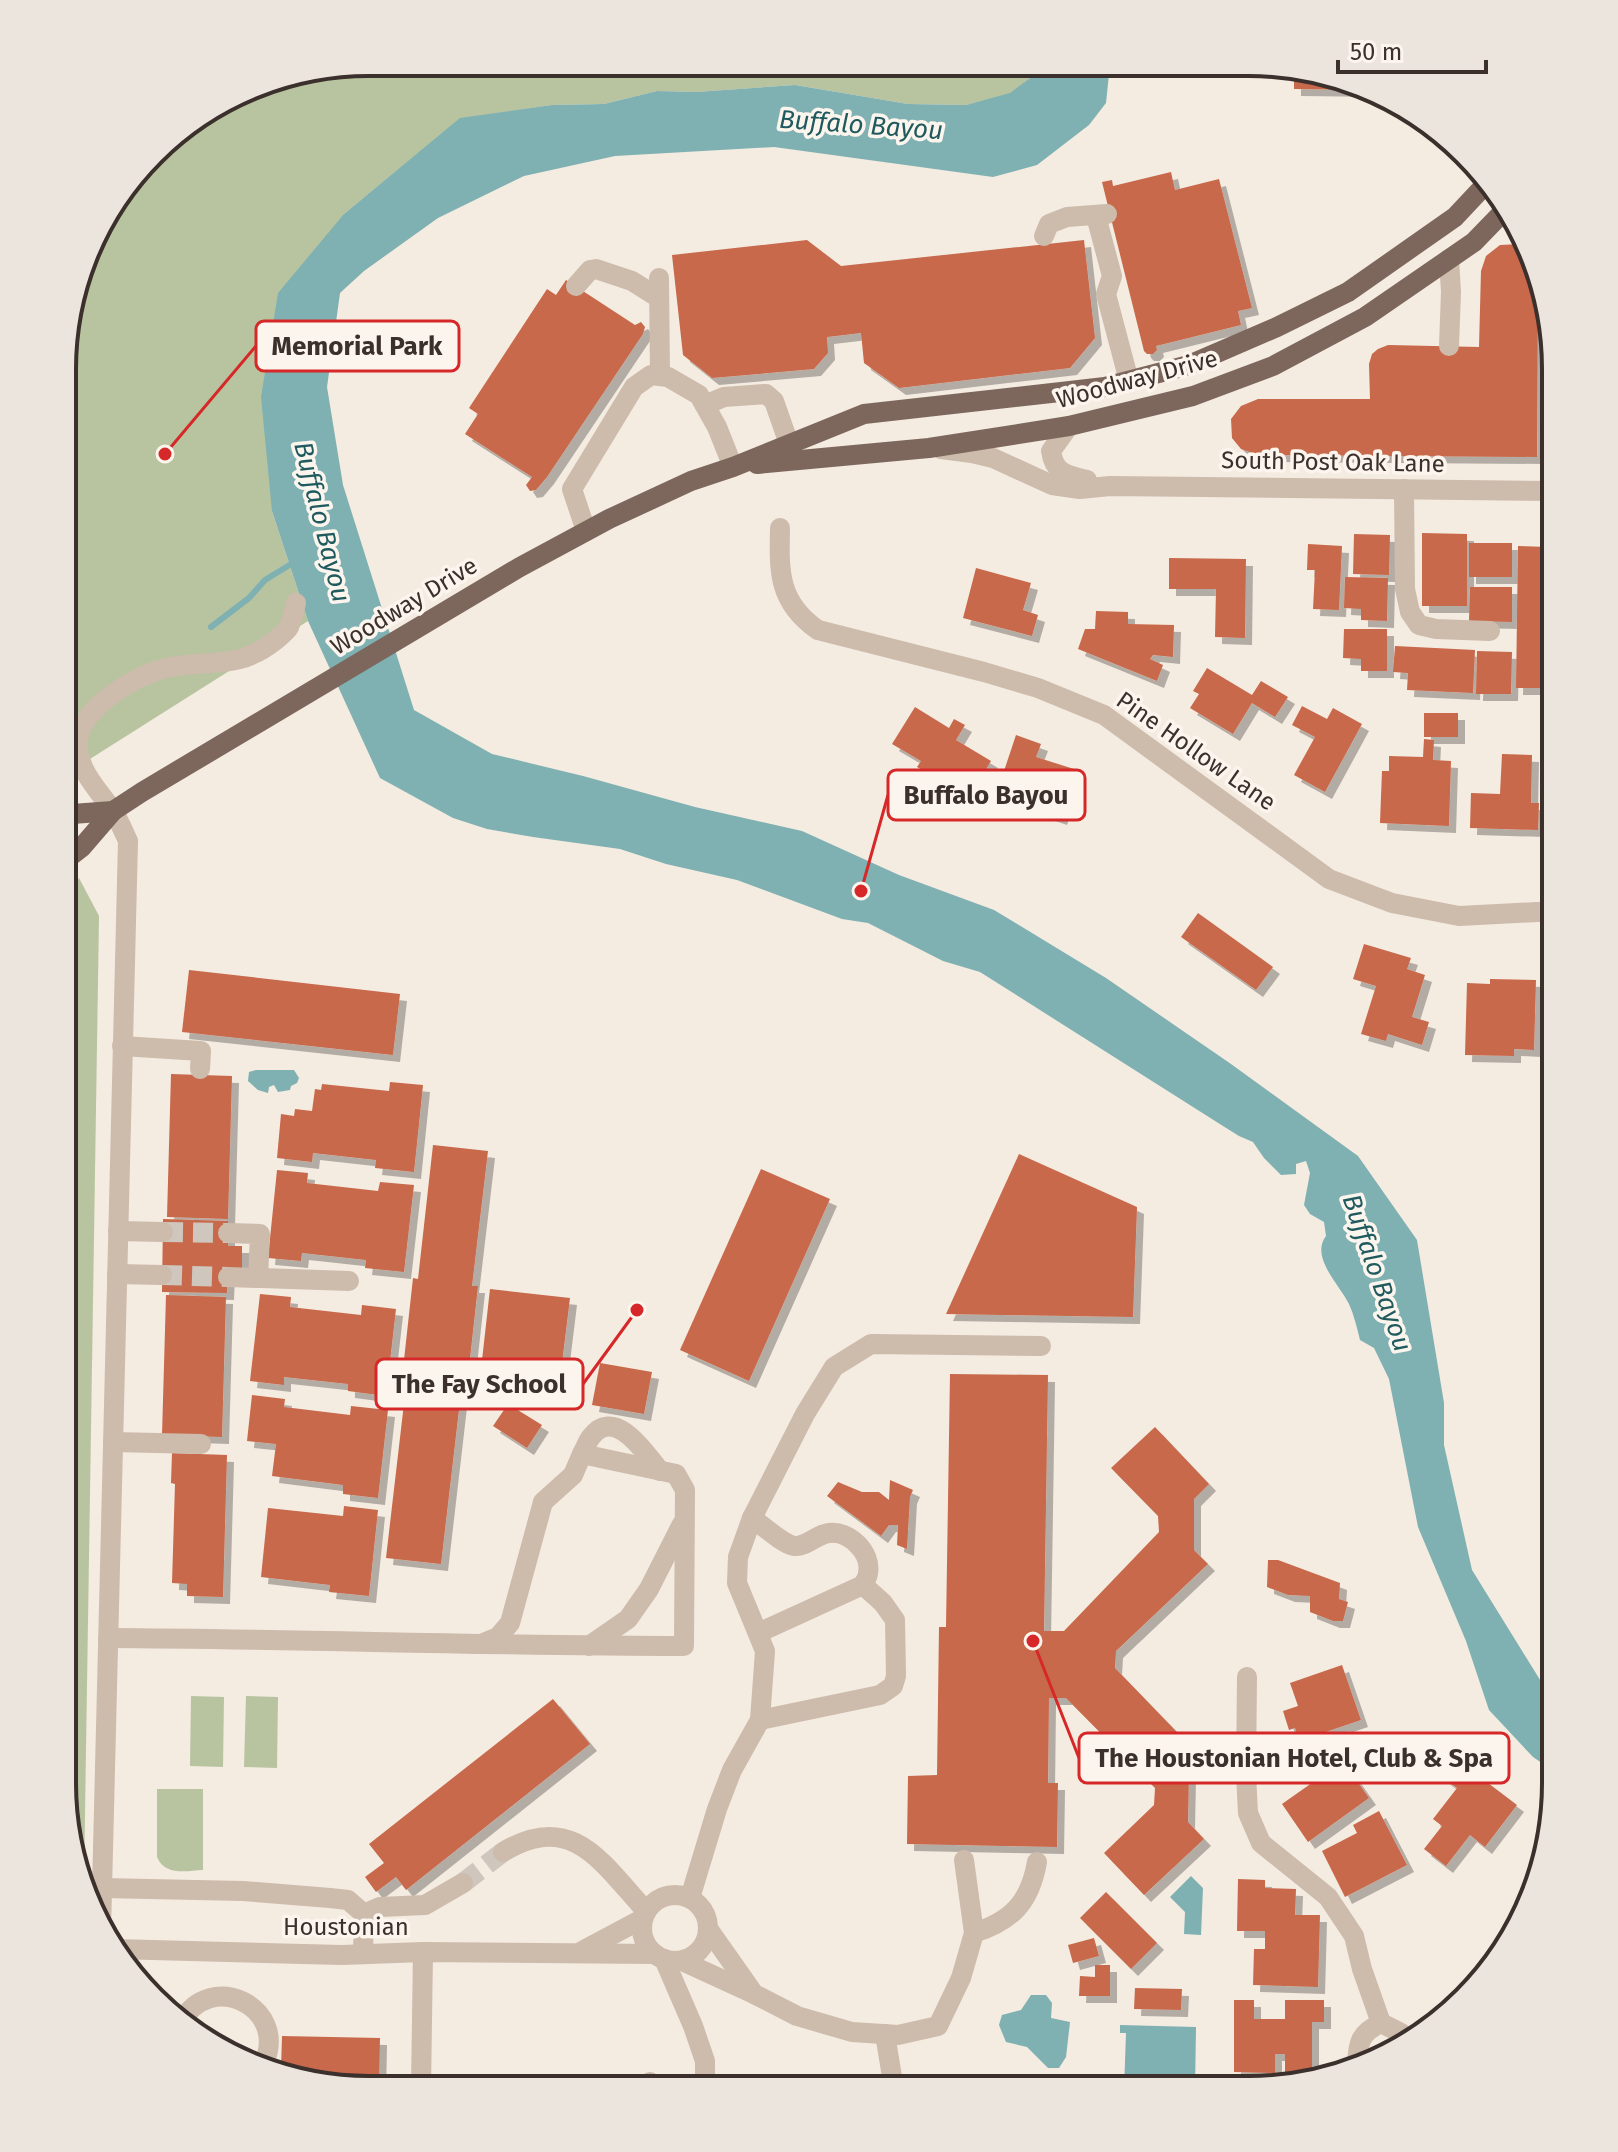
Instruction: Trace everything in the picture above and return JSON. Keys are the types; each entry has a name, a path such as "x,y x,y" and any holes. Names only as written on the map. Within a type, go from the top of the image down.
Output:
{"main road":[{"name":"Woodway Drive","path":"76,852 113,811 253,726 520,567 586,531 691,481 864,414 1105,387 1189,365 1348,292 1455,217 1480,190"},
{"name":"Woodway Drive","path":"733,467 929,448 1069,426 1193,396 1273,366 1365,317 1474,242 1499,216"},
{"path":"1348,292 1365,317"},
{"path":"1129,381 1136,410"},
{"name":"Woodway Drive","path":"76,814 113,811"}],"street":[{"path":"1044,236 1049,224 1058,220 1103,215 1112,276 1106,294 1129,381"},
{"path":"1449,259 1449,346"},
{"path":"576,286 590,270 596,269 659,288 660,376"},
{"path":"586,531 572,489 634,387 651,375 668,377 699,395 717,427 733,467"},
{"path":"705,405 724,397 766,394 774,401 789,444"},
{"name":"South Post Oak Lane","path":"1069,426 1051,451 1053,464 1061,472 1110,486"},
{"name":"South Post Oak Lane","path":"929,448 993,458 1052,485 1080,489 1110,486 1542,491"},
{"path":"1404,489 1405,589 1410,612 1419,625 1436,629 1490,631"},
{"name":"Pine Hollow Lane","path":"780,528 779,567 784,591 804,621 818,630 1024,684 1104,715 1329,879 1379,899 1459,916 1542,912"},
{"path":"102,1903 128,841 113,811 89,780 78,753 78,737 85,719 107,698 136,679 165,668 233,662 252,656 288,629 296,603"},
{"path":"122,1046 201,1051 200,1069"},
{"path":"118,1231 163,1232"},
{"path":"228,1233 260,1234 258,1278"},
{"path":"117,1274 162,1275"},
{"path":"228,1277 349,1281"},
{"path":"690,1898 727,1783 760,1720 765,1651 737,1583 738,1557 752,1518 805,1414 834,1367 871,1344 1041,1346"},
{"path":"481,1644 498,1637 510,1623 543,1502 573,1475 592,1435 606,1427 622,1429 660,1471"},
{"path":"113,1442 201,1444"},
{"path":"108,1638 684,1646 685,1490 676,1474 582,1454"},
{"path":"752,1518 791,1546 803,1545 826,1533 836,1532 850,1538 865,1552 869,1571 863,1585 758,1633"},
{"path":"589,1646 628,1619 649,1589 683,1521"},
{"path":"760,1720 880,1695 893,1686 896,1676 895,1620 883,1603 863,1585"},
{"path":"1247,1677 1248,1813 1261,1843 1328,1897 1354,1936 1381,2023 1401,2033"},
{"path":"1246,1774 1300,1770 1349,1741"},
{"path":"503,1852 536,1836 558,1836 578,1842 603,1864 644,1915"},
{"path":"667,1958 692,1957 707,1941 708,1919 704,1909 690,1898 663,1898 644,1915 641,1931 645,1943 667,1958 754,1994 797,2016 852,2032 898,2035 938,2026 961,1978 974,1933 964,1860"},
{"path":"974,1933 995,1926 1015,1911 1032,1886 1037,1862"},
{"path":"364,1914 380,1907 425,1905 463,1883"},
{"path":"102,1888 243,1891 330,1898 348,1900 364,1914"},
{"path":"363,1954 364,1914"},
{"name":"Houstonian","path":"579,1953 644,1915"},
{"path":"709,1930 754,1994"},
{"name":"Houstonian","path":"128,1949 363,1954 579,1953 667,1958"},
{"path":"421,2076 423,1952"},
{"path":"667,1958 705,2061 705,2076"},
{"path":"188,2013 202,2001 216,1996 243,2000 263,2019 268,2032 266,2057"},
{"path":"1357,2055 1358,2045 1367,2030 1381,2023"},
{"path":"885,2034 892,2076"}],"green space":[{"path":"1033,76 1010,94 966,105 908,104 795,85 696,92 657,91 604,104 552,105 460,119 344,214 272,511 308,621 76,768 76,369 82,312 98,257 125,206 162,162 206,125 257,98 293,86 350,77"},
{"path":"79,878 99,916 84,1852 76,1783 76,882"},
{"path":"191,1696 224,1697 223,1767 190,1766"},
{"path":"246,1696 278,1697 277,1768 244,1767"},
{"path":"157,1789 203,1789 203,1870 171,1870 157,1857"}],"water":[{"path":"1033,76 1109,76 1106,103 1089,125 1037,165 993,177 774,147 615,156 524,176 438,218 364,271 340,293 327,387 343,485 414,710 492,754 695,807 802,831 899,875 994,910 1106,978 1358,1156 1417,1240 1444,1403 1444,1445 1472,1570 1542,1683 1542,1763 1489,1710 1466,1641 1418,1527 1389,1379 1374,1348 1360,1340 1349,1304 1324,1261 1321,1253 1326,1236 1324,1222 1310,1214 1304,1205 1310,1173 1306,1161 1296,1164 1296,1174 1281,1175 1253,1142 980,972 943,961 868,923 842,919 737,880 666,864 620,849 487,829 453,818 380,778 308,621 272,511 261,397 278,293 344,214 460,118 552,105 604,104 657,91 696,92 795,85 908,104 966,105 1010,93"},
{"path":"294,1070 299,1078 290,1090 278,1092 274,1085 269,1087 268,1093 258,1090 248,1081 249,1072"},
{"path":"1191,1876 1203,1888 1201,1935 1184,1934 1185,1912 1170,1897"},
{"path":"1031,1995 1046,1995 1052,2003 1051,2018 1070,2022 1066,2057 1059,2068 1048,2068 1027,2047 1006,2042 999,2025 1002,2015 1021,2010"},
{"path":"1120,2025 1196,2027 1195,2076 1124,2076 1126,2033 1120,2033"}],"building":[{"path":"1294,80 1336,90 1294,89"},
{"path":"1171,172 1175,190 1219,179 1252,308 1238,311 1241,325 1156,346 1153,354 1147,354 1102,182 1112,180 1113,186"},
{"path":"807,240 841,266 1084,240 1095,338 1070,368 899,388 864,363 861,333 827,337 828,353 814,369 712,378 683,355 672,255"},
{"path":"1514,244 1536,312 1537,457 1258,455 1241,449 1232,438 1231,419 1241,406 1258,399 1370,399 1369,364 1372,354 1388,345 1479,347 1481,271 1486,256 1500,245"},
{"path":"566,280 635,325 641,322 645,327 547,477 536,490 530,491 526,485 532,477 465,434 478,414 469,408 547,289 556,295"},
{"path":"1422,533 1467,534 1467,606 1422,606"},
{"path":"1354,534 1390,535 1389,575 1353,574"},
{"path":"1469,543 1512,543 1512,577 1469,577"},
{"path":"1308,544 1342,546 1339,610 1313,609 1315,570 1307,570"},
{"path":"1518,546 1542,547 1542,688 1516,688"},
{"path":"1169,558 1246,559 1245,638 1215,637 1216,589 1169,589"},
{"path":"976,568 1031,583 1023,610 1038,615 1032,636 963,618"},
{"path":"1345,577 1388,578 1387,621 1361,620 1361,609 1344,608"},
{"path":"1470,587 1512,587 1512,622 1469,621"},
{"path":"1096,611 1128,612 1128,624 1174,625 1173,657 1153,655 1150,659 1163,665 1157,681 1078,649 1085,629 1095,629"},
{"path":"1344,629 1387,629 1387,671 1361,671 1361,659 1343,658"},
{"path":"1395,646 1475,650 1473,693 1407,690 1408,673 1393,672"},
{"path":"1477,651 1512,652 1511,694 1476,694"},
{"path":"1207,668 1252,695 1261,681 1288,697 1275,717 1252,703 1233,734 1190,708 1199,694 1193,691"},
{"path":"1302,706 1327,719 1333,708 1362,724 1325,792 1294,775 1315,737 1292,725"},
{"path":"915,707 949,728 954,719 965,725 956,740 991,761 969,798 917,767 921,761 892,744"},
{"path":"1424,713 1458,713 1458,737 1424,737"},
{"path":"1016,735 1041,744 1036,757 1077,770 1060,818 1022,805 1030,783 1003,774"},
{"path":"1424,739 1434,740 1433,760 1451,761 1449,826 1380,823 1382,771 1389,771 1389,756 1423,757"},
{"path":"1502,754 1532,755 1531,803 1539,803 1538,830 1470,828 1471,793 1500,794"},
{"path":"1198,913 1273,967 1256,990 1181,937"},
{"path":"1364,944 1411,958 1407,969 1425,975 1412,1017 1429,1022 1422,1045 1388,1034 1386,1041 1361,1034 1376,986 1353,979"},
{"path":"189,970 400,994 393,1055 182,1032"},
{"path":"1490,979 1536,980 1534,1050 1514,1049 1514,1056 1465,1055 1467,983 1490,984"},
{"path":"171,1074 232,1076 228,1219 167,1217"},
{"path":"390,1082 423,1085 414,1172 375,1168 376,1160 313,1153 312,1162 277,1158 281,1114 294,1116 295,1109 312,1111 315,1089 321,1090 322,1084 389,1091"},
{"path":"433,1145 488,1151 472,1286 478,1286 468,1376 463,1375 441,1564 386,1558 408,1369 403,1369 413,1278 418,1279"},
{"path":"1019,1154 1137,1207 1133,1317 946,1314"},
{"path":"761,1169 830,1199 749,1381 680,1350"},
{"path":"277,1170 308,1173 307,1183 378,1191 380,1182 414,1185 404,1272 365,1268 366,1260 302,1253 301,1261 268,1258"},
{"path":"163,1219 228,1221 228,1246 242,1246 242,1269 228,1269 227,1293 162,1292"},
{"path":"490,1289 570,1298 562,1363 511,1358 509,1381 480,1378"},
{"path":"260,1294 291,1297 290,1307 361,1315 362,1305 396,1309 386,1396 348,1391 348,1384 284,1377 284,1385 250,1381"},
{"path":"166,1295 226,1297 222,1437 162,1435"},
{"path":"600,1363 652,1372 644,1414 592,1405"},
{"path":"950,1374 1048,1375 1044,1631 1064,1631 1159,1532 1158,1516 1111,1468 1155,1427 1209,1484 1194,1499 1194,1550 1208,1564 1116,1651 1115,1668 1203,1759 1189,1772 1188,1822 1204,1839 1144,1895 1104,1853 1154,1805 1155,1788 1066,1698 1049,1698 1048,1783 1058,1783 1057,1847 907,1844 908,1776 937,1775 939,1627 946,1627"},
{"path":"252,1395 285,1399 284,1407 350,1415 351,1406 388,1410 378,1498 343,1494 343,1485 272,1476 276,1444 247,1441"},
{"path":"508,1404 542,1425 527,1448 493,1426"},
{"path":"172,1453 227,1455 223,1597 187,1596 187,1584 172,1583 175,1484 171,1483"},
{"path":"890,1480 913,1490 907,1549 897,1545 898,1525 889,1525 881,1536 827,1496 838,1482 862,1492 879,1492 889,1500"},
{"path":"344,1506 378,1510 369,1596 329,1592 330,1585 261,1577 268,1508 343,1516"},
{"path":"1268,1560 1278,1560 1340,1583 1339,1599 1348,1602 1343,1621 1333,1621 1310,1612 1310,1596 1288,1595 1267,1587"},
{"path":"1342,1665 1361,1720 1299,1741 1295,1728 1289,1730 1283,1711 1298,1706 1290,1683"},
{"path":"553,1699 590,1744 406,1890 396,1877 376,1892 365,1877 384,1863 369,1844"},
{"path":"1442,1748 1517,1805 1485,1847 1470,1835 1446,1866 1424,1849 1442,1826 1433,1819 1457,1788 1428,1766"},
{"path":"1343,1761 1369,1798 1308,1842 1282,1804"},
{"path":"1379,1811 1407,1865 1345,1897 1322,1851 1357,1833 1353,1825"},
{"path":"1238,1879 1265,1880 1265,1888 1296,1889 1295,1915 1320,1915 1318,1987 1253,1985 1254,1949 1265,1949 1265,1931 1237,1931"},
{"path":"1106,1892 1157,1943 1131,1969 1080,1918"},
{"path":"1094,1938 1099,1956 1073,1963 1068,1945"},
{"path":"1095,1965 1110,1965 1110,1996 1079,1996 1080,1976 1095,1977"},
{"path":"1135,1988 1182,1989 1181,2010 1134,2009"},
{"path":"1234,2000 1254,2000 1254,2019 1285,2019 1285,2000 1324,2000 1324,2022 1312,2022 1312,2069 1285,2072 1285,2054 1275,2054 1275,2073 1234,2072"},
{"path":"282,2036 380,2038 379,2076 331,2073 281,2062"}],"waterway":[{"path":"211,627 249,598 265,580 296,561"}],"tunnel":[{"path":"163,1232 228,1233"},
{"path":"162,1275 228,1277"},
{"path":"463,1883 503,1852"}],"place":[{"name":"Memorial Park","path":"165,454"},
{"name":"Buffalo Bayou","path":"861,891"},
{"name":"The Fay School","path":"637,1310"},
{"name":"The Houstonian Hotel, Club & Spa","path":"1033,1641"}]}
